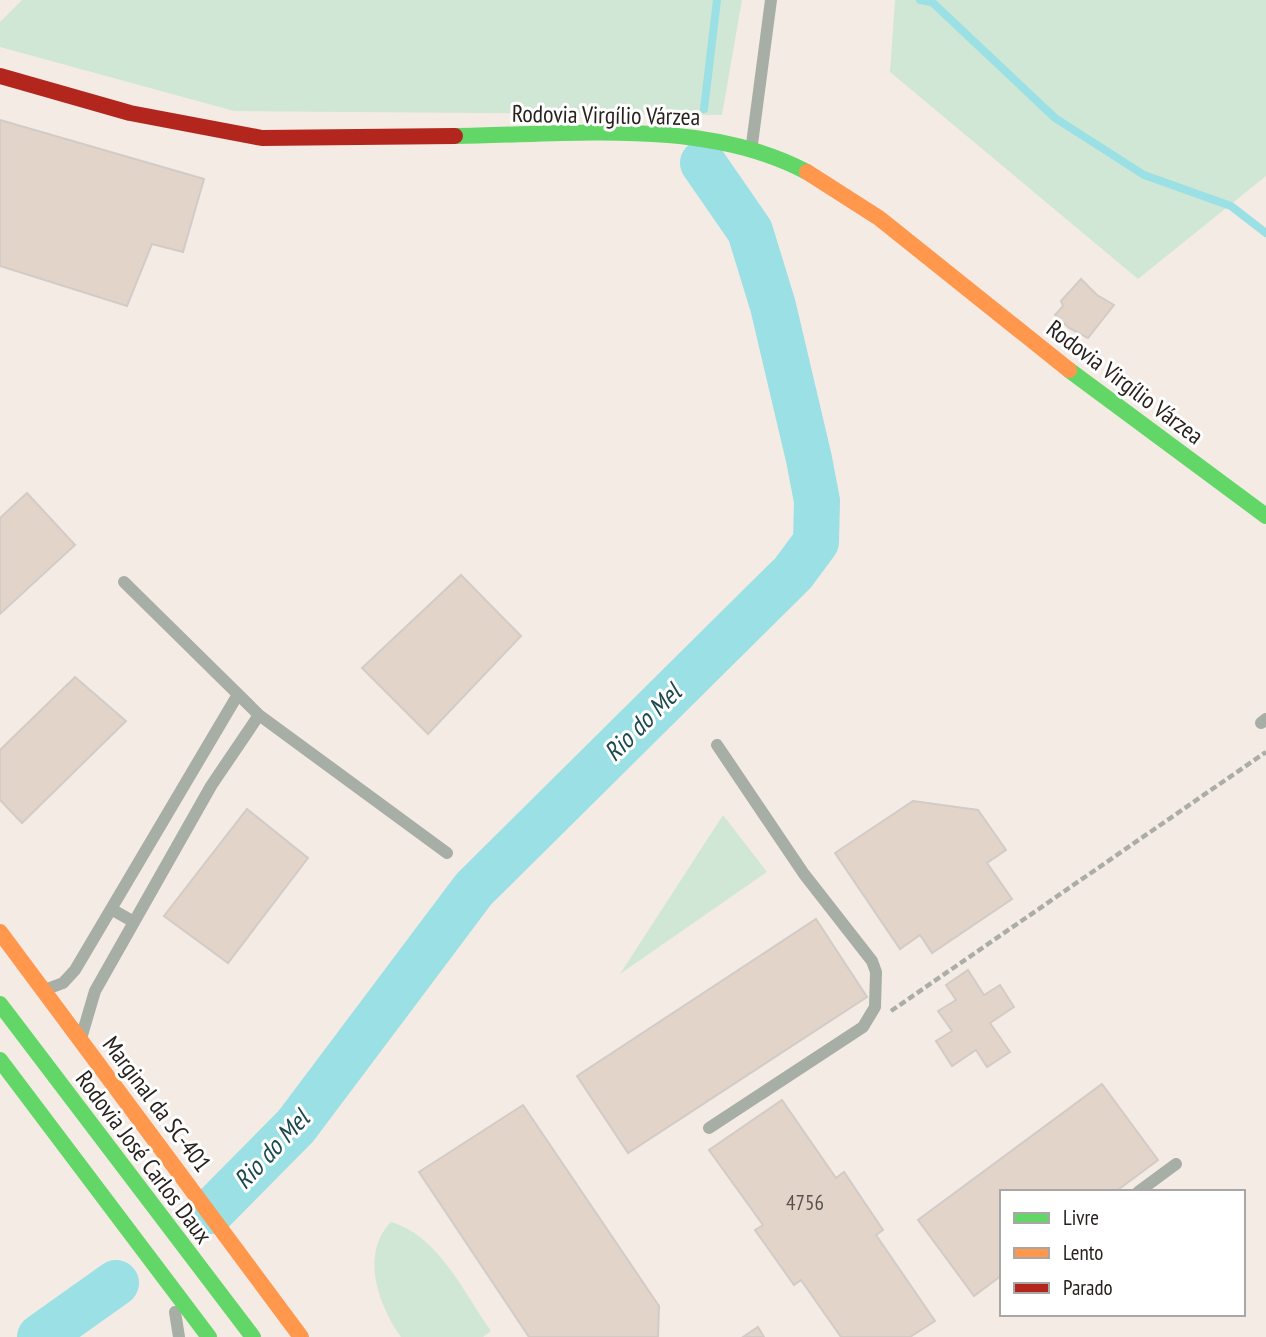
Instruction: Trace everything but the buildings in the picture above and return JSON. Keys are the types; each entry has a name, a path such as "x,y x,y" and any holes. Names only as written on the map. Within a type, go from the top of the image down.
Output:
{"main road":[{"name":"Rodovia Virgílio Várzea","path":"0,76 140,118 199,130 262,138 657,134 700,137 751,148 800,168 836,188 879,218 1063,365 1266,516"},
{"name":"Marginal da SC-401","path":"0,932 302,1337"},
{"name":"Rodovia José Carlos Daux","path":"0,1004 253,1337"},
{"path":"0,1060 209,1337"}],"lane":[{"path":"751,148 771,0"},
{"path":"124,582 259,715 447,853"},
{"path":"45,990 63,983 75,970 237,696"},
{"path":"82,1042 95,991 211,786 259,715"},
{"path":"709,1128 863,1027 871,1017 877,984 872,961 804,874 717,745"},
{"path":"111,909 134,922"},
{"path":"1141,1190 1176,1164"},
{"path":"171,1287 179,1337"}],"path":[{"path":"871,1017 888,1013 1266,752"}],"green space":[{"path":"22,0 742,0 722,115 234,111 0,47 0,22"},
{"path":"895,0 1266,0 1266,176 1138,279 890,72"},
{"path":"723,815 767,872 620,974"},
{"path":"391,1222 423,1239 436,1252 491,1331 483,1337 401,1337 385,1310 374,1264 376,1249"}],"waterway":[{"path":"704,109 717,0"},
{"path":"920,0 932,2 1055,118 1144,175 1231,206 1266,233"},
{"name":"Rio do Mel","path":"212,1211 296,1126 474,889 793,573 816,542 817,501 773,306 750,231 703,163"},
{"name":"Rio do Mel","path":"40,1337 116,1283"}],"traffic: fast":[{"path":"455,136 589,132 680,136 724,143 767,155 807,172"},
{"path":"1069,370 1266,516"},
{"path":"0,1004 253,1337"},
{"path":"0,1060 209,1337"}],"traffic: slow":[{"path":"807,172 879,218 1069,370"},
{"path":"0,932 301,1337"}],"traffic: jam":[{"path":"0,76 130,113 262,138 455,136"}]}
